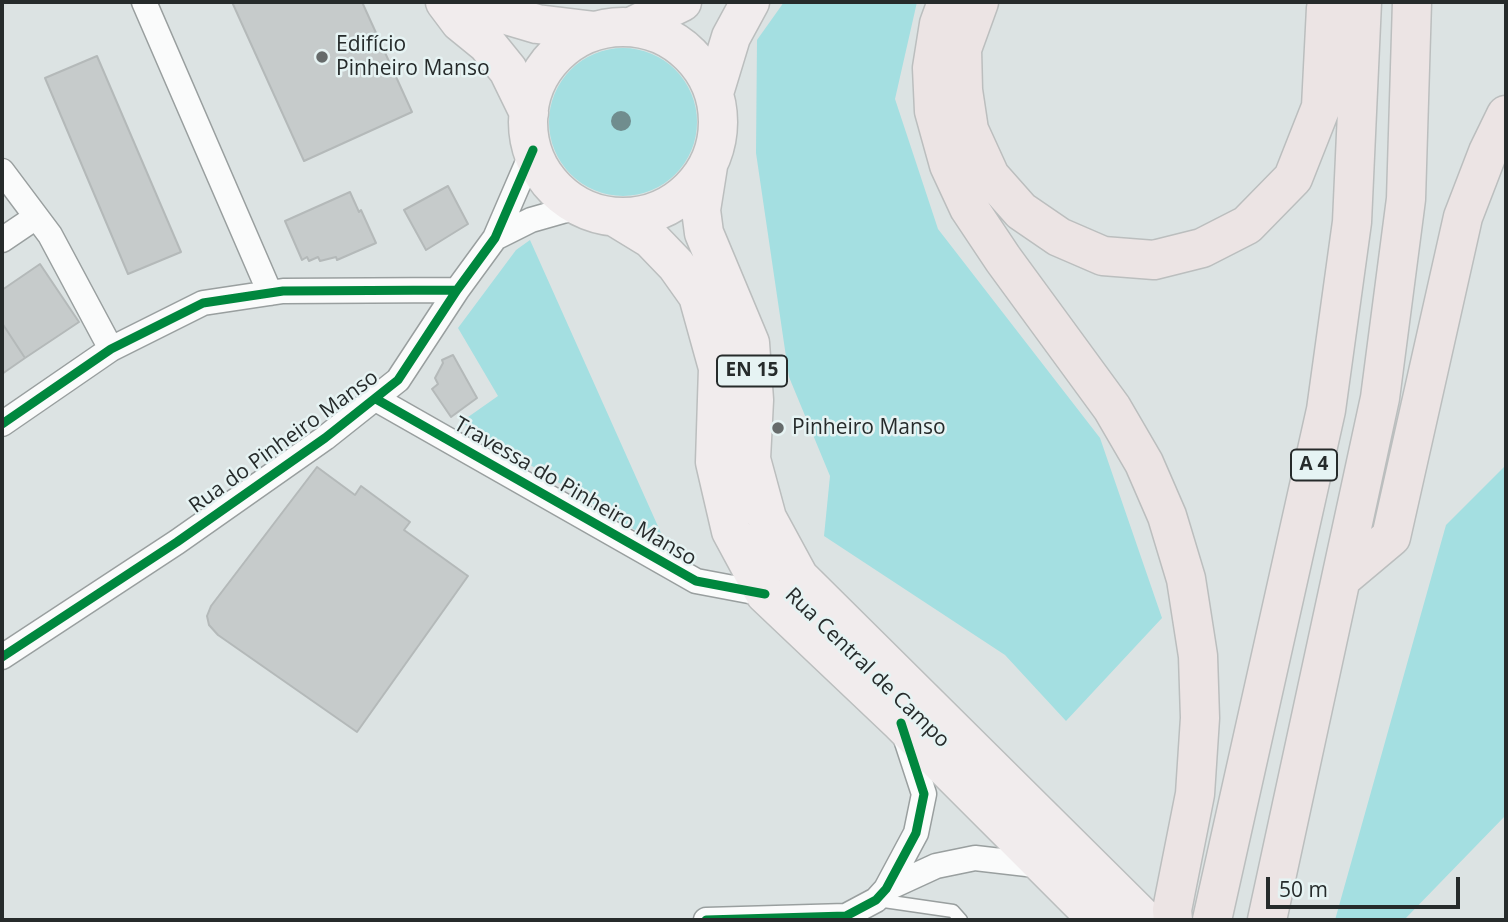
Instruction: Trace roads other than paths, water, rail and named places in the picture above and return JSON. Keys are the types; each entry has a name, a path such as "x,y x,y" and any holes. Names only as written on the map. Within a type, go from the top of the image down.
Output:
{"highway":[{"path":"947,2 939,24 932,68 934,111 949,165 969,208 1112,408 1144,463 1162,506 1186,579 1198,656 1200,718 1195,794 1172,910 1173,920"},
{"path":"979,2 962,49 962,90 969,130 990,176 1021,211 1059,237 1103,256 1154,260 1202,248 1247,225 1293,178 1321,107 1326,8 1329,2"},
{"name":"A 4","path":"1212,920 1326,411 1352,222 1362,2"},
{"name":"A 4","path":"1267,920 1380,398 1406,199 1412,2"},
{"path":"1341,579 1391,537 1463,216 1506,115"}],"main road":[{"name":"EN 15","path":"446,2 460,22 488,44 508,70 543,173 559,192 598,211 643,215 669,205 692,188 708,166 716,142 718,117 714,93 702,68 683,47 659,33 621,21 537,24 510,16 488,2"},
{"path":"531,132 534,86 549,62 570,43 621,21 682,2"},
{"path":"714,93 732,37 750,2"},
{"name":"Rua Central de Campo","path":"708,166 701,210 704,233 750,343 754,400 751,459 766,519 799,577 1064,871 1098,920"},
{"name":"Rua Central de Campo","path":"598,211 651,239 676,265 698,296 718,368 715,463 731,531 765,594 901,723 1064,871 1145,920"}],"street":[{"path":"144,2 270,293"},
{"name":"Rua do Pinheiro Manso","path":"2,657 177,542 376,399 398,380 495,238 531,132"},
{"path":"2,172 50,235 111,349"},
{"name":"Rua do Pinheiro Manso","path":"495,238 531,220 598,211"},
{"path":"2,240 36,217"},
{"path":"2,424 111,349 203,303 283,291 457,290"},
{"name":"Travessa do Pinheiro Manso","path":"376,399 696,581 765,594"},
{"path":"879,903 916,833 924,794 901,723"},
{"path":"706,920 846,916 879,903 936,866 975,858 1064,871"}],"lane":[{"path":"879,903 953,911 961,920"}],"place":[{"name":"Edifício Pinheiro Manso","path":"322,57"},
{"name":"Pinheiro Manso","path":"778,428"}]}
